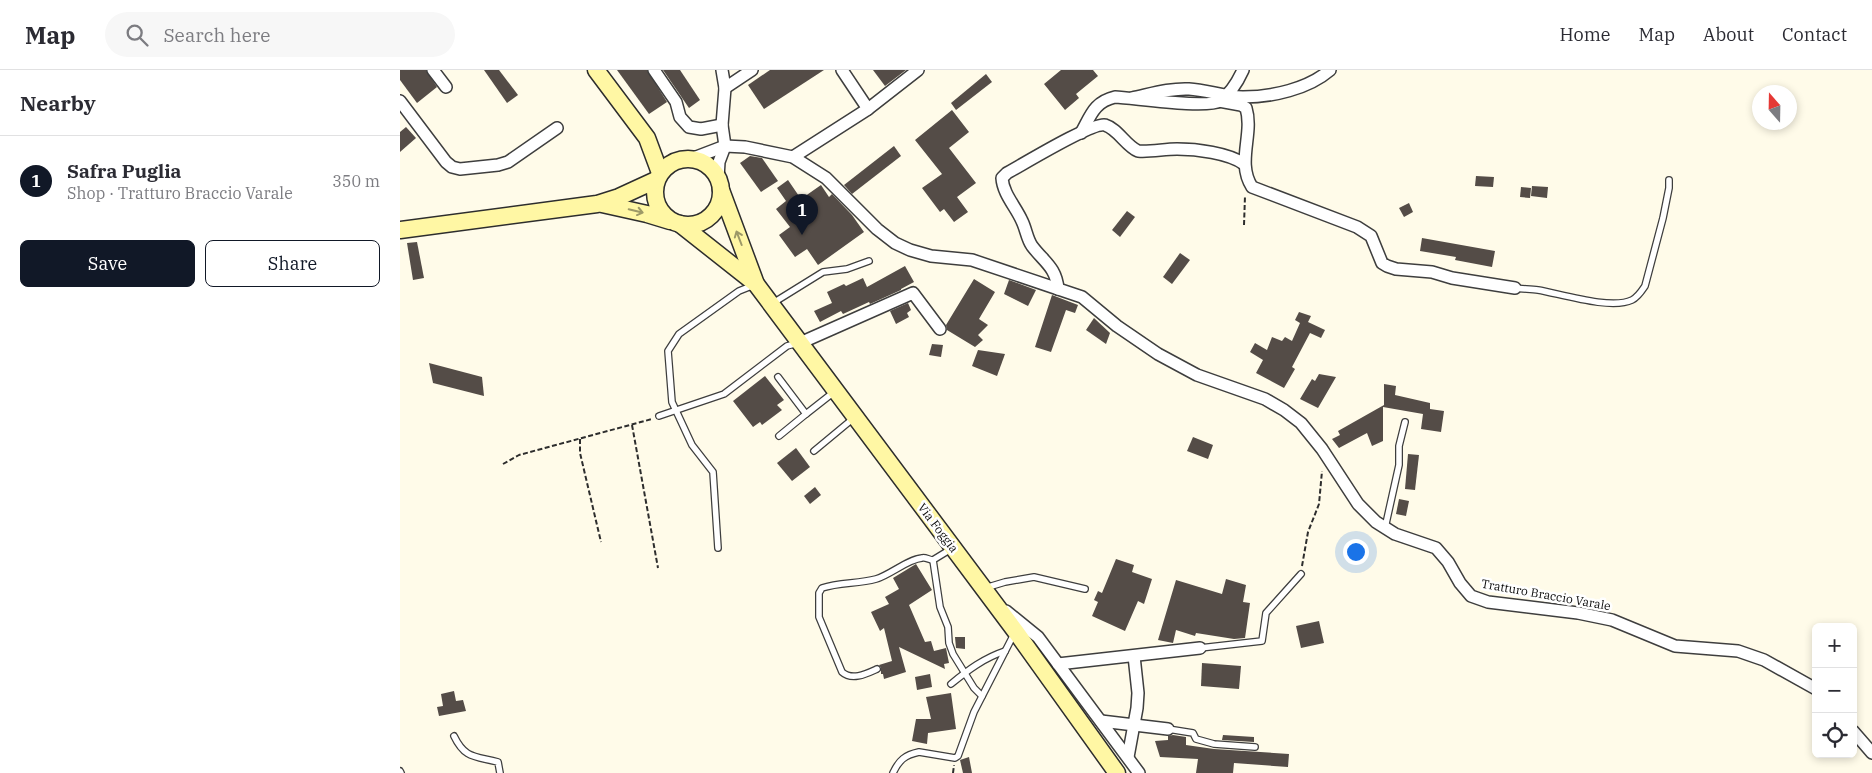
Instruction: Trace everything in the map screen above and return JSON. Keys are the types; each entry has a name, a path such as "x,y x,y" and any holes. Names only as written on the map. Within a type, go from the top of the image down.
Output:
{"main road":[{"name":"Via Foggia","path":"596,70 647,138 662,148 707,165 720,184 756,284"},
{"name":"Via Foggia","path":"647,138 658,176 654,190 655,200 659,209 665,216 677,223 756,284 1016,632 1117,773"},
{"path":"400,230 597,204 619,197 658,176 666,166 687,159"},
{"path":"597,204 690,225 700,223 709,218 718,205 720,184"}],"street":[{"path":"433,70 446,87"},
{"path":"654,70 676,102 680,117 689,127 701,129 722,125"},
{"path":"720,184 719,162 725,146 722,125 725,88 722,70"},
{"path":"725,88 752,70"},
{"path":"842,70 868,109"},
{"path":"793,157 868,109 918,70"},
{"path":"1223,98 1236,83 1243,70"},
{"path":"1081,133 1095,107 1105,100 1116,97 1194,104 1223,98 1286,91 1322,77 1330,70"},
{"path":"1223,98 1246,108 1248,119 1245,169"},
{"path":"400,101 446,162 452,167 460,169 503,164 557,128"},
{"path":"1058,289 1057,279 1053,270 1031,245 1019,213 1003,186 1002,178 1007,173 1094,126 1106,126 1131,148 1138,151 1195,150 1239,160 1245,169 1252,187 1366,232 1371,236 1382,263 1387,266 1396,269 1432,272 1452,278 1515,288"},
{"name":"Tratturo Braccio Varale","path":"687,159 725,146 745,147 793,157 826,178 876,229 895,243 931,256 972,260 1082,297 1117,326 1158,354 1197,375 1265,400 1284,410 1301,423 1322,449 1358,504 1376,522 1395,534 1436,548 1471,596 1488,602 1578,613 1612,620 1675,646 1738,651 1764,660 1812,687"},
{"path":"800,343 913,293 940,329"},
{"path":"987,594 1038,637 1139,773"},
{"path":"1058,664 1200,648"},
{"path":"1128,757 1138,693 1134,656"},
{"path":"1100,721 1168,729"},
{"path":"1857,736 1872,753"}],"lane":[{"path":"1515,288 1537,290 1599,302 1625,302 1633,300 1645,286 1663,218 1669,180"},
{"path":"771,304 823,272 847,269 870,261"},
{"path":"718,548 713,472 692,445 672,402 668,351 679,334 740,291 756,284"},
{"path":"659,416 724,394 786,346 800,343"},
{"path":"778,377 806,414"},
{"path":"779,436 836,391"},
{"path":"814,451 855,417"},
{"path":"1385,528 1399,465 1399,446 1404,422"},
{"path":"877,669 862,675 853,676 842,672 819,617 819,593 822,588 876,579 923,557 934,560 953,548"},
{"path":"934,560 940,607 948,627 949,643 953,654 974,688 982,696"},
{"path":"1200,648 1262,641 1266,613 1301,574"},
{"path":"987,594 1005,582 1034,577 1085,589"},
{"path":"893,773 902,759 913,753 926,753 956,758 958,756 974,712 1016,632"},
{"path":"951,684 965,672 992,656 1005,651"},
{"path":"1168,729 1193,733 1196,739 1214,744 1255,747"},
{"path":"454,736 460,748 467,754 498,762 500,773"}],"path":[{"path":"1244,225 1245,169"},
{"path":"503,464 519,455 659,416"},
{"path":"632,425 658,568"},
{"path":"580,439 580,453 601,542"},
{"path":"1301,574 1308,532 1320,496 1322,449"}],"building":[{"path":"400,70 426,70 437,87 417,103 400,80"},
{"path":"484,70 499,70 518,95 507,103"},
{"path":"617,70 647,70 667,102 649,114"},
{"path":"663,70 680,70 700,100 689,108"},
{"path":"770,70 824,70 764,109 748,85"},
{"path":"873,70 906,70 885,86"},
{"path":"1061,70 1093,70 1098,76 1076,94 1079,98 1065,110 1044,84"},
{"path":"986,74 992,82 956,110 951,103"},
{"path":"952,110 969,132 949,148 976,183 957,197 968,212 954,222 944,209 940,212 922,188 942,174 915,140"},
{"path":"406,127 416,138 400,152 400,132"},
{"path":"894,146 901,156 852,194 844,185"},
{"path":"750,156 762,158 778,181 761,192 740,163"},
{"path":"1476,176 1494,177 1493,187 1475,186"},
{"path":"788,180 801,199 821,185 829,197 832,194 852,215 864,232 818,265 807,249 795,257 779,235 790,227 776,209 786,201 777,188"},
{"path":"1532,186 1548,187 1547,198 1531,196"},
{"path":"1521,187 1531,188 1530,198 1520,197"},
{"path":"1409,203 1413,212 1404,217 1399,208"},
{"path":"1127,211 1135,217 1120,237 1112,230"},
{"path":"1422,238 1495,251 1492,267 1455,260 1456,257 1420,251"},
{"path":"417,242 424,278 413,280 407,243"},
{"path":"1180,253 1190,260 1172,284 1163,277"},
{"path":"905,266 914,282 870,304 869,302 843,314 841,311 820,322 814,311 832,303 827,292 863,278 867,287"},
{"path":"974,279 995,292 979,319 988,325 978,335 983,340 975,347 947,330 946,325"},
{"path":"1009,280 1036,290 1028,306 1004,294"},
{"path":"1052,295 1078,305 1075,313 1066,310 1051,352 1035,347"},
{"path":"908,303 911,310 907,313 909,317 896,324 890,311"},
{"path":"1299,312 1311,316 1308,322 1325,330 1321,338 1310,333 1292,367 1295,369 1284,388 1256,373 1263,360 1250,352 1255,343 1267,350 1272,337 1282,341 1285,337 1292,341 1300,323 1295,320"},
{"path":"1094,318 1110,333 1106,344 1086,330"},
{"path":"932,344 943,345 941,357 929,355"},
{"path":"978,350 1005,354 997,376 972,366"},
{"path":"429,363 482,377 484,396 433,383"},
{"path":"1319,374 1336,377 1318,408 1300,399 1312,379 1315,381"},
{"path":"765,376 784,400 777,405 782,410 762,425 760,422 753,427 733,401"},
{"path":"1384,384 1396,386 1395,395 1430,403 1430,409 1444,411 1441,432 1421,429 1423,414 1383,407 1383,441 1372,446 1367,433 1339,448 1332,439 1340,435 1338,431 1384,405"},
{"path":"1193,437 1213,445 1208,459 1187,451"},
{"path":"796,448 810,467 792,481 777,463"},
{"path":"1408,454 1419,455 1415,490 1405,489"},
{"path":"815,487 821,495 810,504 804,496"},
{"path":"1399,499 1409,501 1406,516 1396,514"},
{"path":"1116,559 1134,565 1132,572 1152,579 1144,604 1138,601 1125,631 1092,616 1098,602 1094,600 1098,591 1102,593"},
{"path":"916,564 932,590 909,605 925,642 931,641 934,651 946,648 949,663 944,664 945,669 899,647 906,672 884,679 879,665 892,661 884,628 880,631 871,612 889,604 885,597 899,589 893,578"},
{"path":"1226,579 1246,585 1243,602 1250,603 1245,638 1234,639 1196,633 1195,636 1176,630 1173,643 1158,640 1176,580 1222,594"},
{"path":"1319,621 1324,643 1301,648 1296,626"},
{"path":"955,637 965,637 965,649 956,648"},
{"path":"1202,663 1241,666 1239,689 1201,686"},
{"path":"930,674 932,687 917,690 915,677"},
{"path":"454,691 456,701 463,700 466,711 439,716 437,707 443,706 441,694"},
{"path":"951,693 956,729 928,733 927,744 912,741 916,719 931,719 926,697"},
{"path":"1223,735 1254,737 1254,742 1222,740"},
{"path":"1168,736 1186,737 1186,745 1214,749 1289,754 1288,767 1234,763 1233,773 1196,773 1198,759 1160,757 1155,741 1168,740"},
{"path":"969,757 972,773 963,773 960,760"}],"place":[{"name":"Safra Puglia","path":"802,235"}]}
